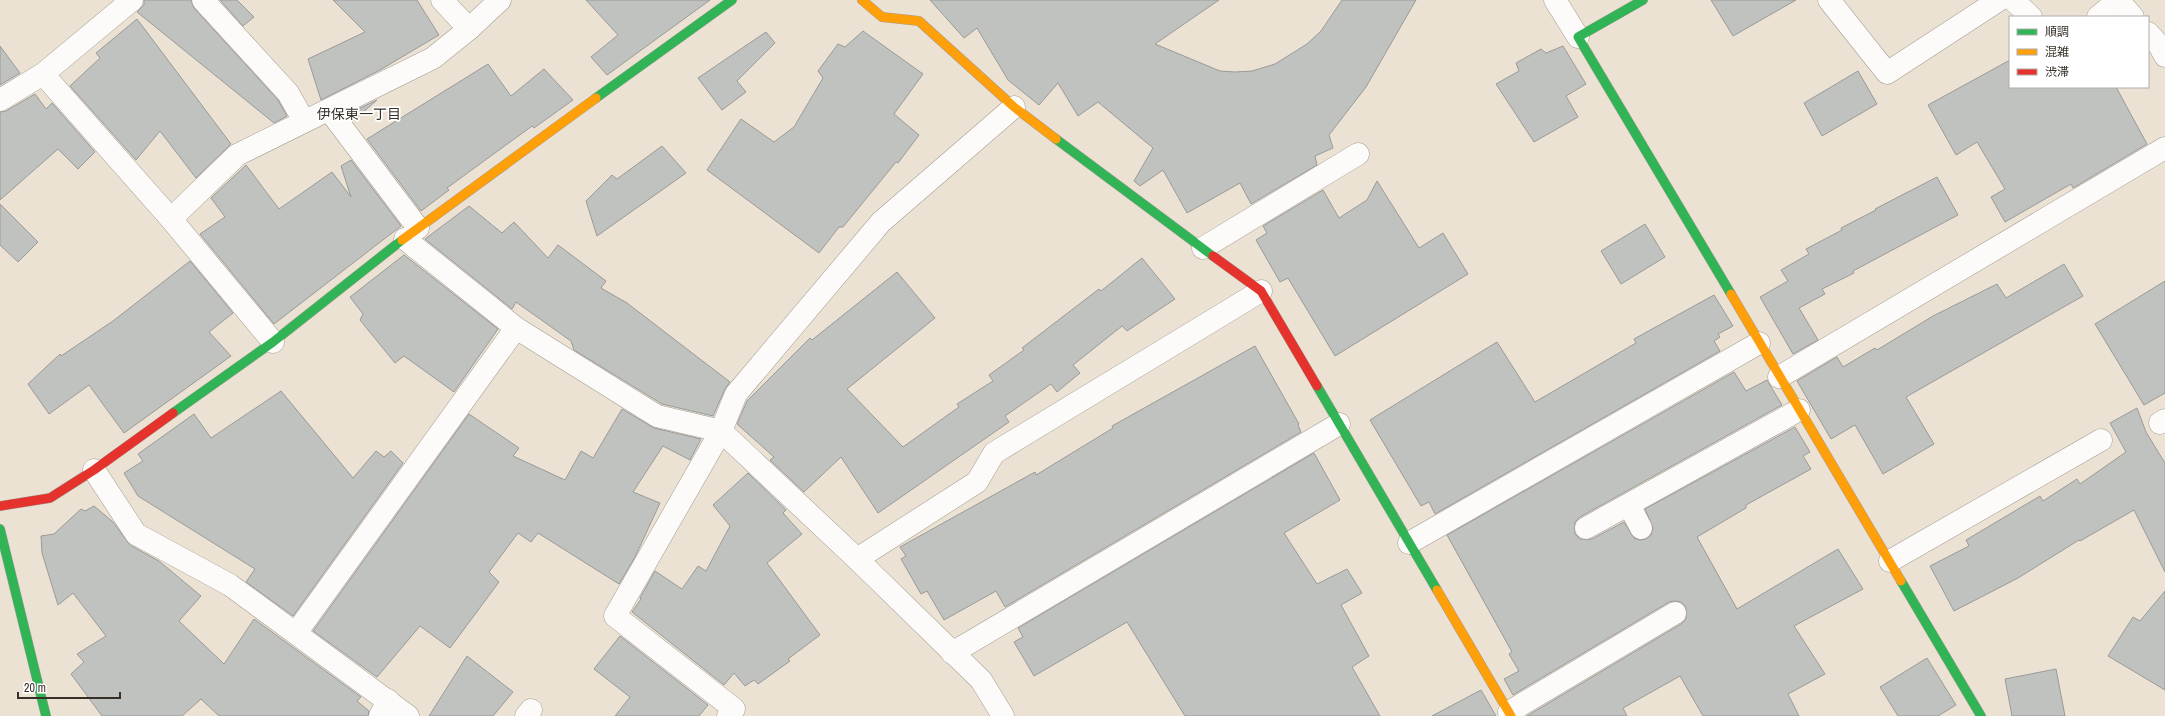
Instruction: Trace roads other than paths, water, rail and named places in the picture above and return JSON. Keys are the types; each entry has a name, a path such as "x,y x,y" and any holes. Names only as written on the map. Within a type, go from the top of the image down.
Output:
{"street":[{"path":"0,100 43,74 132,0"},
{"path":"203,0 288,93 304,121"},
{"path":"442,0 469,29"},
{"path":"172,219 237,155 433,58 469,29 500,0"},
{"path":"0,506 50,498 94,470 273,342 412,234 732,0"},
{"path":"862,0 882,17 919,21 1014,107 1261,291 1510,714 1675,613"},
{"path":"1555,0 1981,716"},
{"path":"1578,37 1643,0"},
{"path":"1829,0 1887,73 1999,0"},
{"path":"2013,0 2031,16"},
{"path":"2099,16 2118,0 2132,16"},
{"path":"2149,34 2159,45 2165,56"},
{"path":"43,74 172,219 273,342"},
{"path":"728,716 734,709 615,616 721,431 736,394 881,222 1014,107"},
{"path":"329,110 412,234 516,328 657,416 721,431 981,680 1003,716"},
{"path":"1780,377 2165,148"},
{"path":"1203,248 1358,154"},
{"path":"857,560 977,482 994,453 1261,291"},
{"path":"296,633 516,328"},
{"path":"1409,543 1759,342"},
{"path":"1586,528 1799,410"},
{"path":"952,653 1339,424"},
{"path":"1890,561 2101,440"},
{"path":"94,470 136,534 230,585 296,633 384,708 408,716"},
{"path":"1629,505 1642,528"},
{"path":"0,529 46,716"}],"district":[{"name":"伊保東一丁目","path":"359,114"}]}
